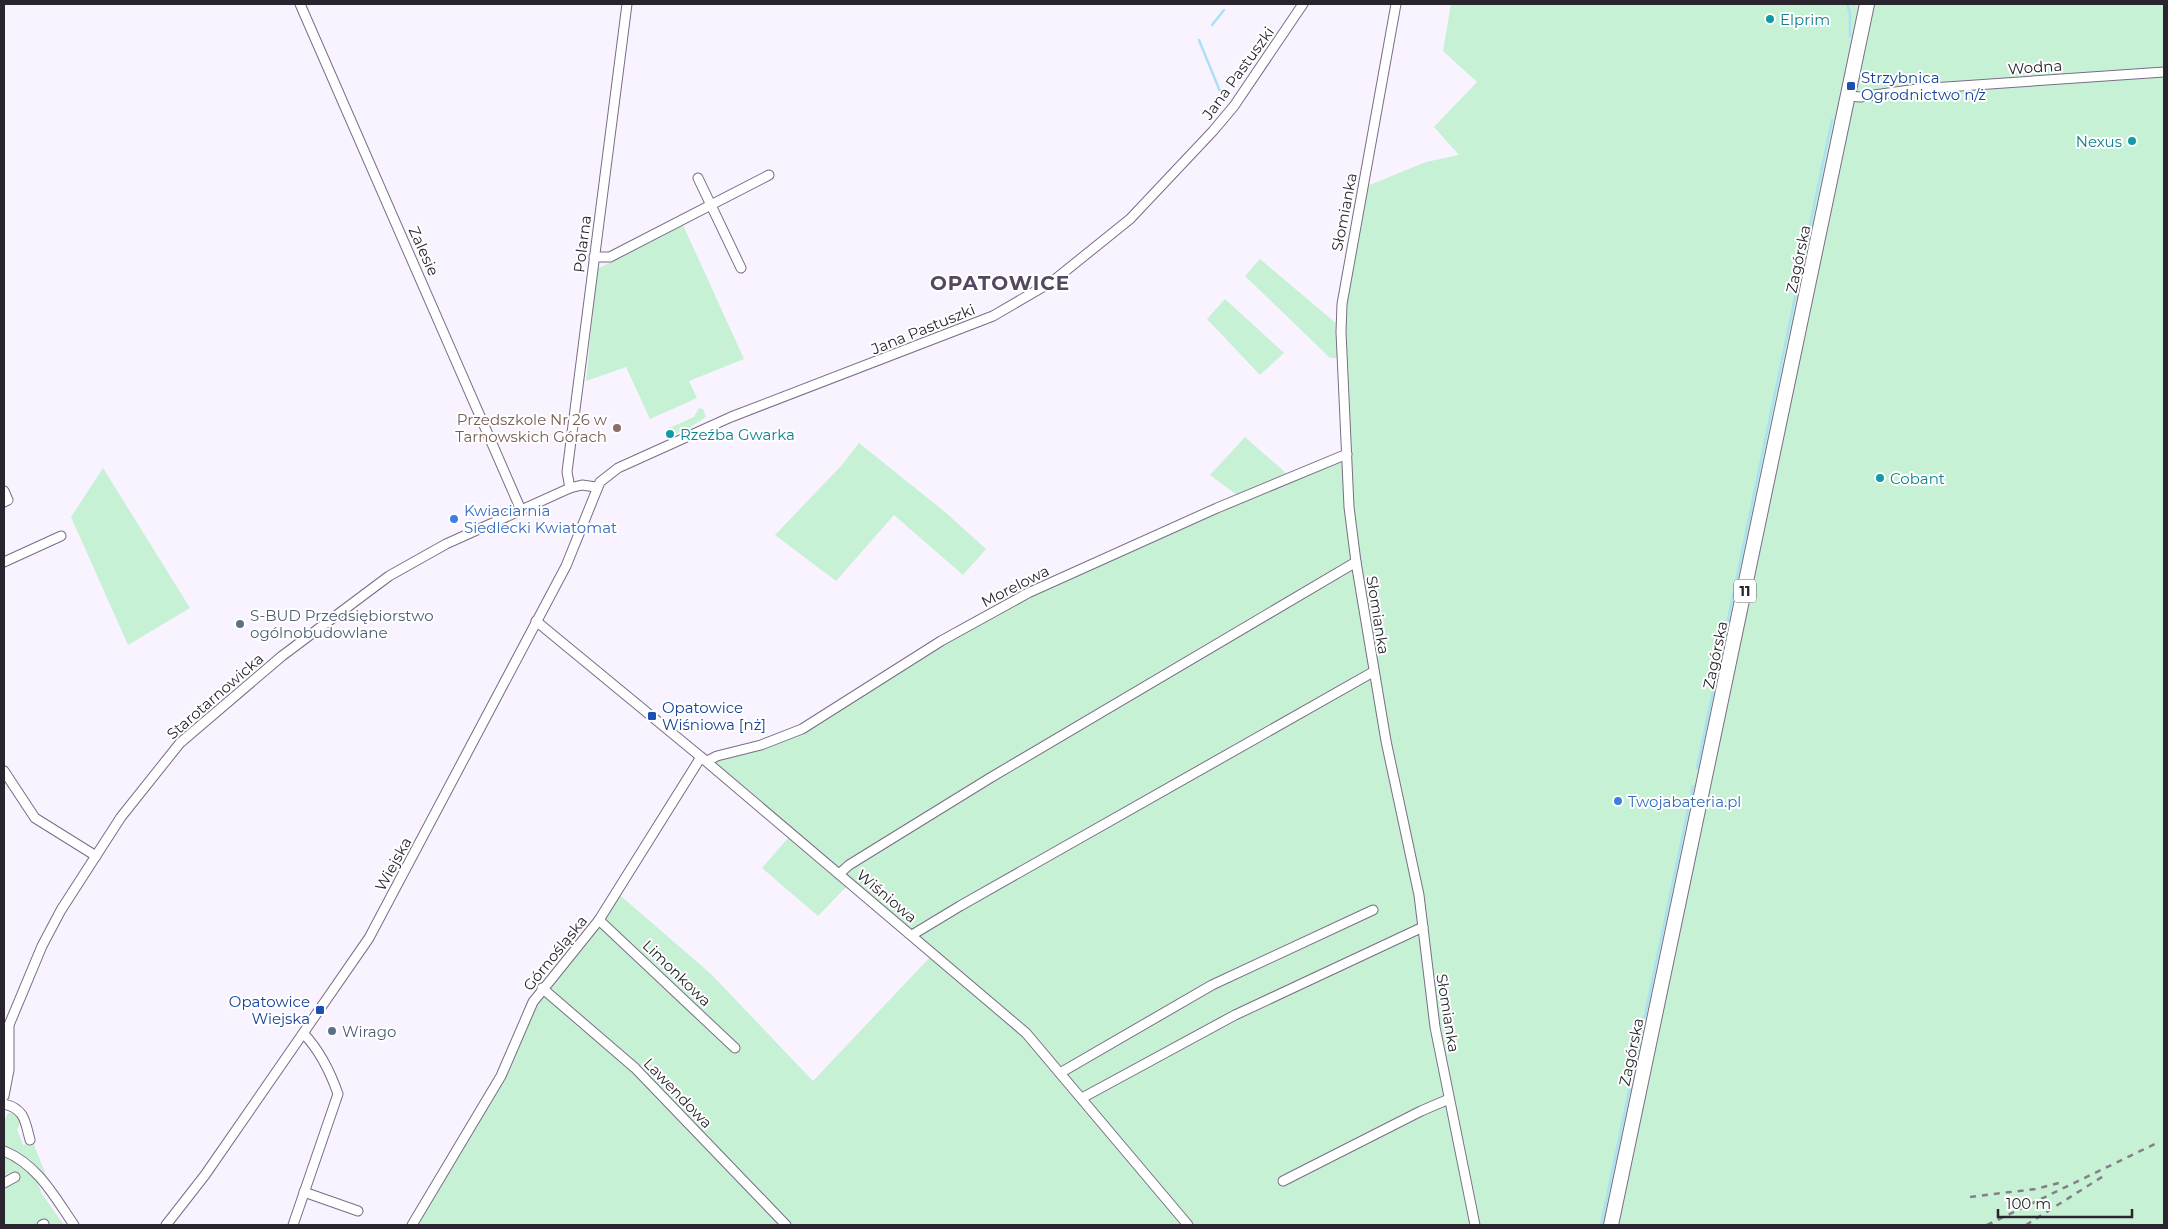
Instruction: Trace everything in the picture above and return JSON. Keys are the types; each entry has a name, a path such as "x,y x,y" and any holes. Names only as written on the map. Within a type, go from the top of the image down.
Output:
{"highway":[{"name":"Zagórska","path":"1611,1225 1867,4"}],"street":[{"name":"Zalesie","path":"300,4 521,510"},
{"name":"Polarna","path":"570,488 567,472 628,4"},
{"name":"Jana Pastuszki","path":"596,487 611,472 639,458 731,417 962,330 1025,299 1053,281 1130,219 1200,146 1234,106 1303,4"},
{"name":"Słomianka","path":"1396,4 1342,304 1349,507 1373,672 1418,894 1435,1027 1475,1225"},
{"name":"Wodna","path":"1849,96 1860,97 1927,89 2164,72"},
{"path":"594,257 610,257 769,176"},
{"path":"698,178 741,268"},
{"name":"Morelowa","path":"704,759 761,745 802,728 941,641 1028,593 1224,505 1347,454"},
{"name":"Starotarnowicka","path":"7,1023 50,930 137,795 180,743 282,656 404,567 446,544 570,488 582,485 596,487"},
{"name":"Wiejska","path":"166,1225 205,1175 369,938 576,544 596,487"},
{"path":"4,491 8,500 4,502"},
{"path":"4,562 61,536"},
{"path":"839,874 849,865 990,778 1356,562"},
{"name":"Wiśniowa","path":"536,621 704,759 1026,1033 1188,1225"},
{"path":"912,935 1373,672"},
{"name":"Górnośląska","path":"412,1225 501,1076 533,1002 542,988 599,920 704,759"},
{"path":"4,771 35,818 96,856"},
{"path":"1060,1073 1212,984 1373,910"},
{"name":"Limonkowa","path":"599,920 735,1048"},
{"path":"1082,1098 1235,1014 1423,927"},
{"name":"Lawendowa","path":"542,988 635,1068 786,1225"},
{"path":"4,1096 9,1070 7,1023"},
{"path":"293,1225 338,1094 331,1073 312,1042 304,1034"},
{"path":"1283,1181 1421,1111 1449,1099"},
{"path":"4,1104 16,1107 21,1112 30,1140"},
{"path":"4,1151 30,1166 74,1225"},
{"path":"4,1183 15,1177"},
{"path":"304,1192 358,1211"}],"green space":[{"path":"1451,4 2164,4 2164,1225 407,1225 505,1064 525,1015 598,919 614,890 711,974 813,1081 931,956 838,875 696,760 756,747 796,729 1009,601 1341,454 1347,449 1342,332 1362,188 1426,162 1459,155 1434,127 1477,82 1443,51"},
{"path":"683,225 744,359 689,381 697,398 650,419 626,367 586,381 597,269"},
{"path":"1260,259 1337,324 1338,358 1330,358 1245,276"},
{"path":"1225,299 1284,353 1260,375 1207,319"},
{"path":"699,408 703,409 706,417 689,428 667,438 665,433 667,429 694,417"},
{"path":"1245,437 1286,473 1237,495 1210,475"},
{"path":"859,443 945,512 986,549 963,575 894,515 836,581 775,535 842,465"},
{"path":"103,468 190,608 128,645 71,517"},
{"path":"789,837 847,886 818,916 762,868"},
{"path":"8,1113 15,1113 20,1121 17,1129 23,1145 33,1142 47,1178 28,1158 42,1194 64,1225 4,1225 4,1122"}],"waterway":[{"path":"1847,4 1850,13 1850,36"},
{"path":"1212,25 1224,10"},
{"path":"1199,40 1224,101"},
{"path":"1697,768 1832,120"},
{"path":"1601,1225 1693,786"}],"railway":[{"path":"1987,1225 2159,1142"},
{"path":"2026,1225 2105,1175"},
{"path":"1970,1197 2035,1189 2063,1182"}],"place":[{"name":"Elprim","path":"1770,19"},
{"name":"Strzybnica Ogrodnictwo n/ż","path":"1851,86"},
{"name":"Nexus","path":"2132,141"},
{"name":"Przedszkole Nr 26 w Tarnowskich Górach","path":"617,428"},
{"name":"Rzeźba Gwarka","path":"670,434"},
{"name":"Cobant","path":"1880,478"},
{"name":"Kwiaciarnia Siedlecki Kwiatomat","path":"454,519"},
{"name":"S-BUD Przedsiębiorstwo ogólnobudowlane","path":"240,624"},
{"name":"Opatowice Wiśniowa [nż]","path":"652,716"},
{"name":"Twojabateria.pl","path":"1618,801"},
{"name":"Opatowice Wiejska","path":"320,1010"},
{"name":"Wirago","path":"332,1031"}],"district":[{"name":"OPATOWICE","path":"1000,283"}]}
